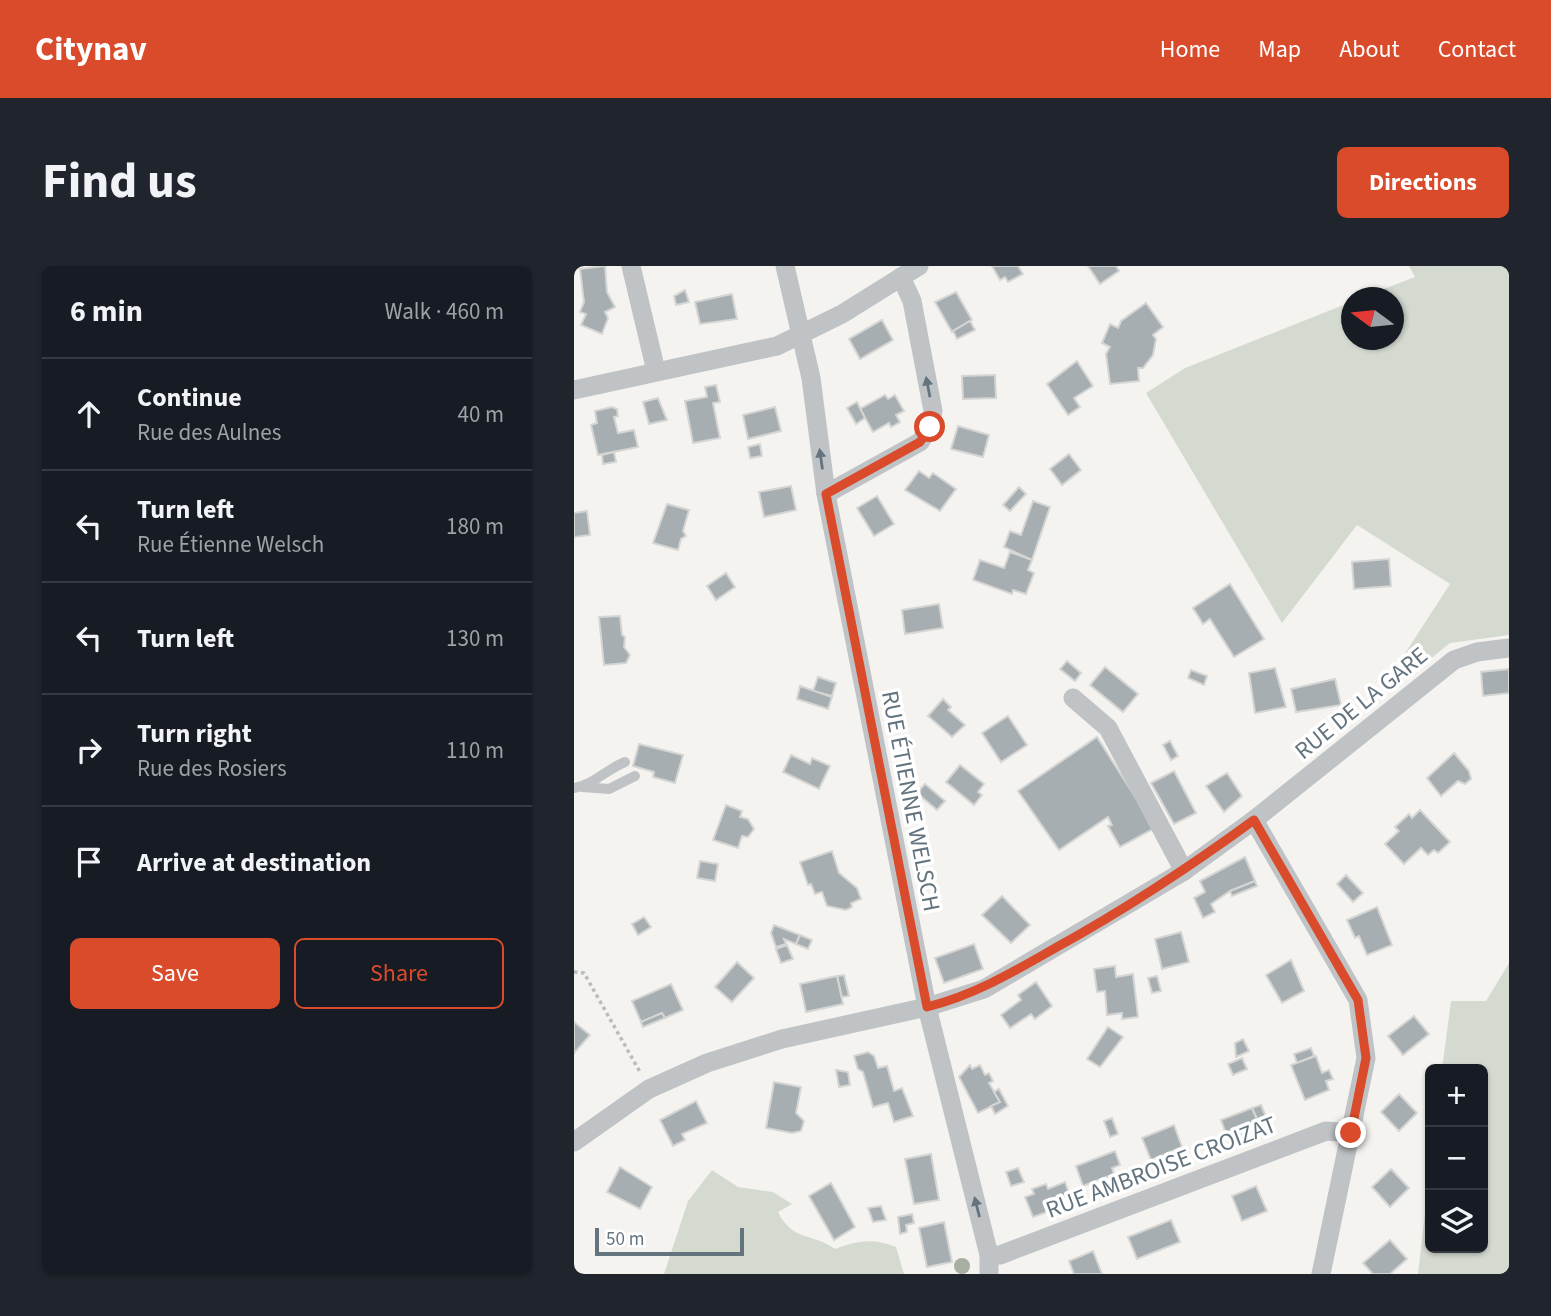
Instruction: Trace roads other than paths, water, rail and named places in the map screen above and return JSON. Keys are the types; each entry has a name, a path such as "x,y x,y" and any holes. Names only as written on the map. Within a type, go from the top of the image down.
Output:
{"street":[{"path":"631,266 656,371"},
{"name":"RUE ÉTIENNE WELSCH","path":"785,266 802,334 826,494 927,1007 989,1264"},
{"path":"574,390 776,346 842,314 919,266"},
{"path":"826,494 920,442 930,427 933,411 912,301 901,277"},
{"name":"RUE DE LA GARE","path":"574,1142 649,1089 707,1063 782,1039 927,1007 984,989 1184,871 1254,820 1454,660 1477,652 1509,648"},
{"path":"1073,698 1108,727 1184,871"},
{"path":"1254,820 1358,1000 1366,1058 1321,1274"},
{"name":"RUE AMBROISE CROIZAT","path":"989,1264 1000,1255 1326,1131 1351,1133"}],"lane":[{"path":"578,787 611,767 625,762"},
{"path":"578,787 609,789 635,776"}]}
